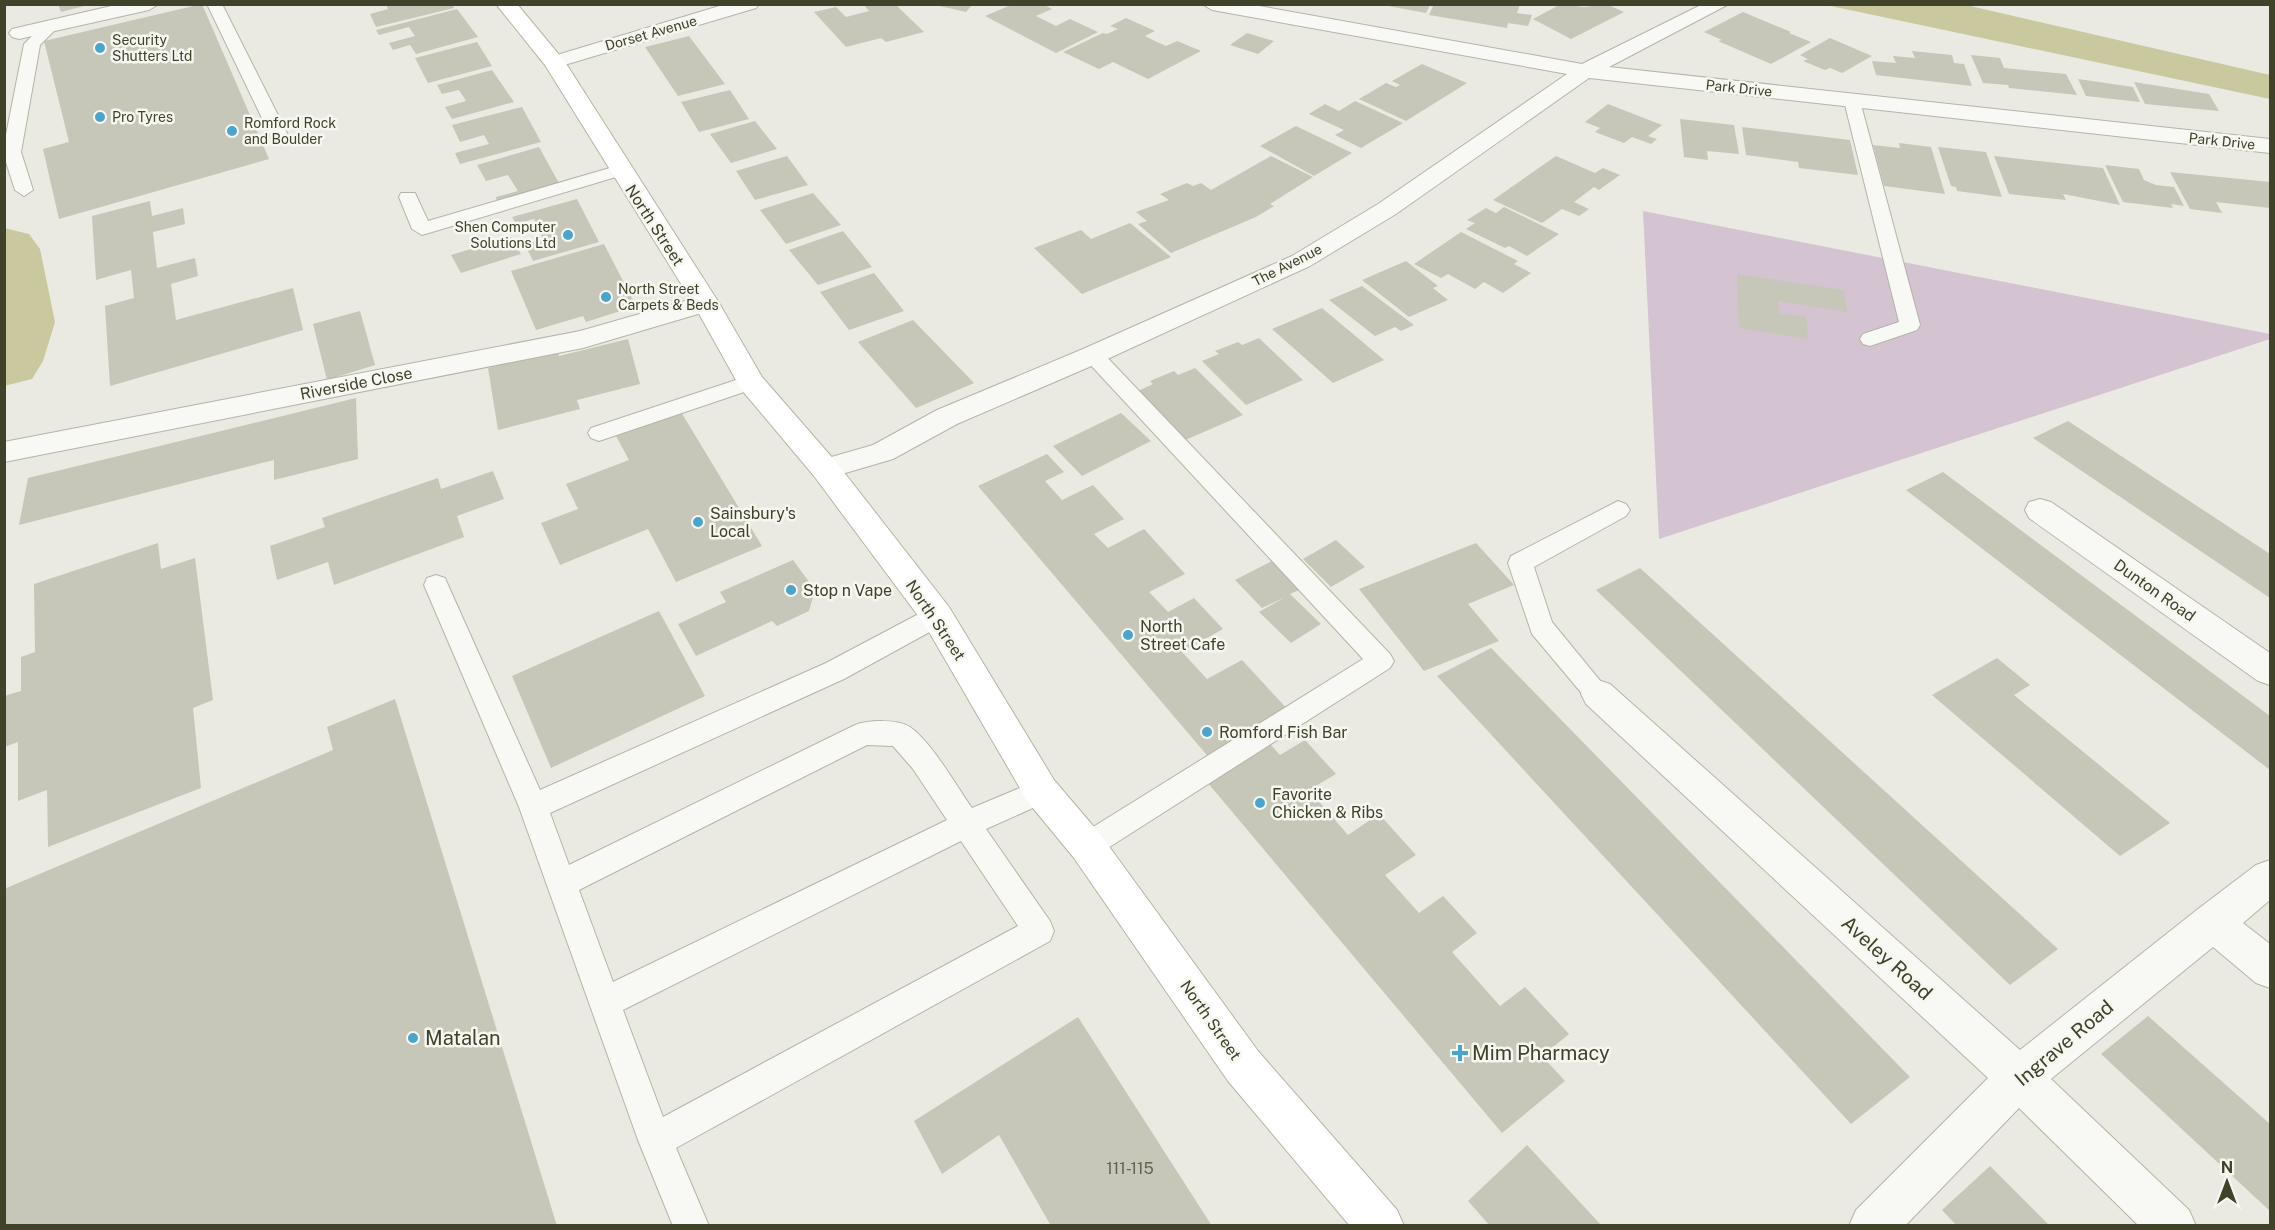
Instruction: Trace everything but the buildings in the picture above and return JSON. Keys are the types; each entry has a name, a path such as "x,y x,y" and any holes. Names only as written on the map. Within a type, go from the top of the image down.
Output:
{"main road":[{"name":"North Street","path":"506,4 554,62 706,303 751,382 825,469 937,616 1041,791 1087,846 1243,1066 1381,1226"}],"street":[{"path":"19,33 149,4"},
{"name":"Dorset Avenue","path":"554,62 749,4"},
{"name":"Park Drive","path":"1212,4 1585,71 2271,146"},
{"name":"The Avenue","path":"825,469 883,452 947,417 1094,355 1301,261 1387,209 1585,71 1719,4"},
{"name":"Riverside Close","path":"5,452 583,339 706,303"},
{"name":"Dunton Road","path":"2040,510 2271,671"},
{"name":"Aveley Road","path":"1598,693 2019,1078 2173,1226"},
{"name":"Ingrave Road","path":"1872,1226 2019,1078 2271,877"},
{"path":"2212,922 2271,969"}],"lane":[{"path":"214,4 280,139"},
{"path":"24,190 12,152 32,44 51,26"},
{"path":"1852,101 1910,325 1870,339"},
{"path":"408,197 422,229 620,170"},
{"path":"1087,846 1381,661 1094,355"},
{"path":"599,433 751,382"},
{"path":"1598,693 1541,627 1520,563 1618,510"},
{"path":"436,585 533,807 563,883 656,1140 691,1226"},
{"path":"533,807 835,671 937,616"},
{"path":"563,883 806,760 865,734 900,735 923,761 1039,931 656,1140"},
{"path":"606,1002 965,825 1041,791"}],"shaded area":[{"path":"1826,5 1966,5 2270,75 2270,99"},
{"path":"1643,211 2270,334 2270,339 1659,539"}],"waterway":[{"path":"4,249 17,322 4,361"}],"place":[{"name":"Security Shutters Ltd","path":"100,48"},
{"name":"Pro Tyres","path":"100,117"},
{"name":"Romford Rock and Boulder","path":"232,131"},
{"name":"Shen Computer Solutions Ltd","path":"568,235"},
{"name":"North Street Carpets & Beds","path":"606,297"},
{"name":"Sainsbury's Local","path":"698,522"},
{"name":"Stop n Vape","path":"791,590"},
{"name":"North Street Cafe","path":"1128,635"},
{"name":"Romford Fish Bar","path":"1207,732"},
{"name":"Favorite Chicken & Ribs","path":"1260,803"},
{"name":"Matalan","path":"413,1038"},
{"name":"Mim Pharmacy","path":"1460,1053"}]}
